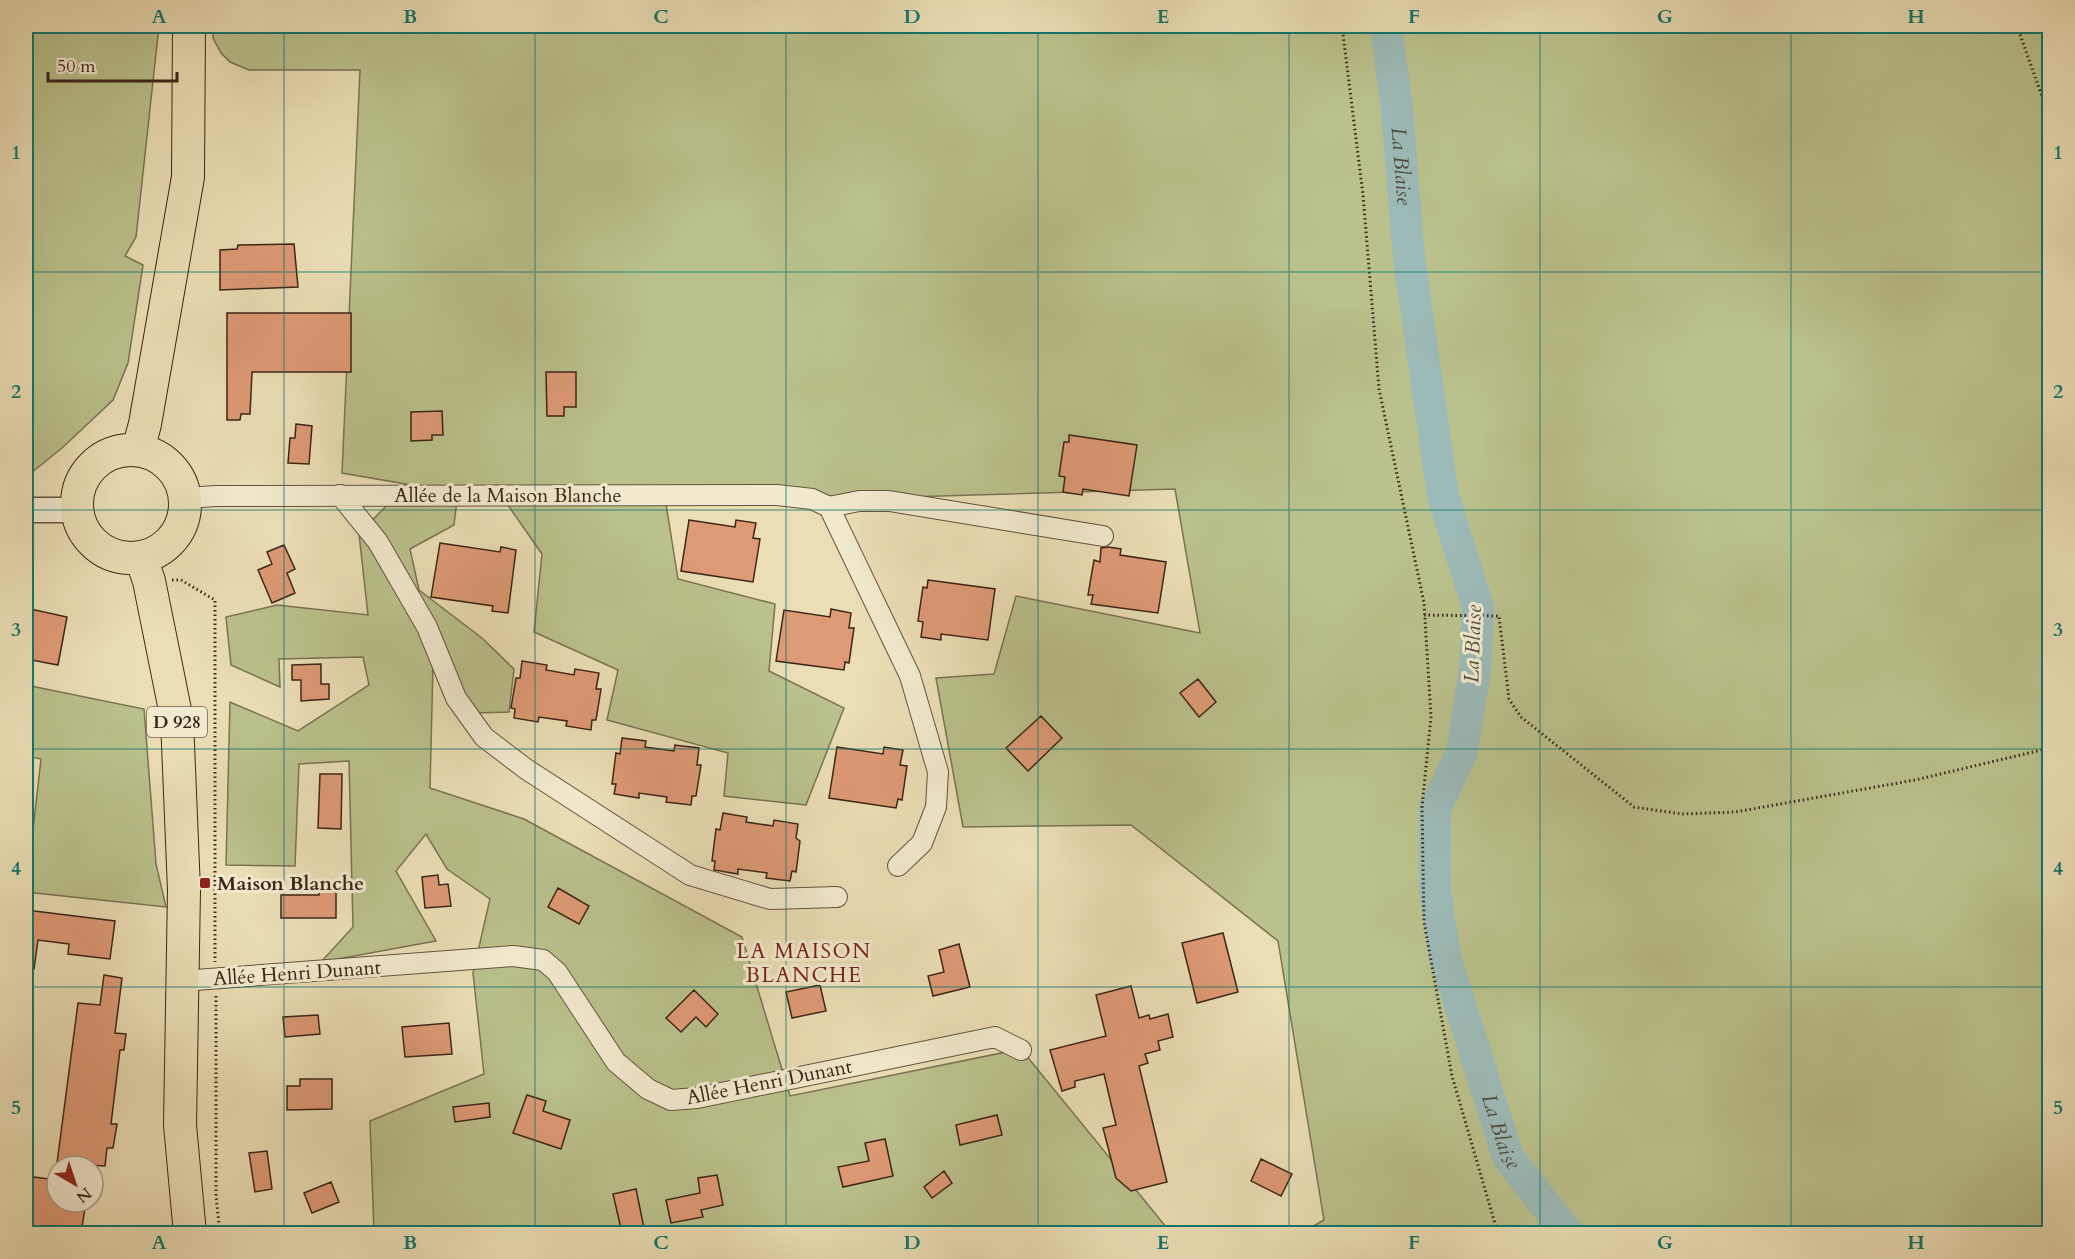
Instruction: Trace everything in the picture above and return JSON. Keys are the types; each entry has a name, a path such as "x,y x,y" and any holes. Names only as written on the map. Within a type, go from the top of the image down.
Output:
{"main road":[{"path":"138,450 145,424 188,177 189,26"},
{"path":"122,450 138,450 156,455 170,466 181,481 186,498 185,515 180,530 170,543 157,553 145,570 114,556 91,542 81,527 77,510 77,494 83,478 93,465 106,455 122,450"},
{"name":"D 928","path":"145,570 177,720 184,890 180,1125 190,1233"}],"street":[{"name":"Allée de la Maison Blanche","path":"186,498 340,495 777,495 812,499 829,507"},
{"path":"340,495 378,542 427,627 456,698 484,737 526,769 690,875 770,898 837,897"},
{"path":"898,866 922,843 936,807 938,772 909,676 829,507 859,501 889,501 1102,536"},
{"path":"26,510 77,510"},
{"name":"Allée Henri Dunant","path":"182,981 513,956 543,960 557,972 616,1062 648,1089 671,1100 697,1098 995,1037 1021,1050"}],"path":[{"path":"1342,26 1363,195 1379,389 1424,615 1431,717 1422,807 1425,922 1452,1076 1498,1233"},
{"path":"2017,26 2049,119"},
{"path":"145,570 181,580 214,600 216,1196 220,1233"},
{"path":"1424,615 1499,616 1509,699 1521,717 1634,807 1682,814 1735,812 1915,780 2049,748"}],"green space":[{"path":"26,26 159,26 136,237 125,256 143,265 128,363 113,400 62,448 26,477"},
{"path":"213,26 2049,26 2049,1233 1301,1233 1324,1220 1278,941 1131,825 963,827 936,678 994,674 1016,596 1200,633 1175,489 666,504 678,579 775,604 769,671 844,708 806,805 724,796 728,753 607,720 618,670 534,632 542,554 505,501 342,473 360,70 249,70 230,62 221,53 213,38"},
{"path":"457,500 454,525 410,549 419,590 482,638 514,669 509,712 474,713 433,664 430,788 524,819 742,937 790,1096 1021,1049 1171,1233 374,1233 370,1121 484,1074 473,973 490,899 447,869 426,834 396,871 436,941 321,962 353,927 349,761 299,764 295,866 226,865 230,702 298,731 369,685 363,657 279,659 280,687 231,665 226,617 277,605 368,615 359,534 391,501"},
{"path":"26,685 144,709 156,864 166,907 26,892 41,759 26,756"}],"building":[{"path":"294,244 298,287 220,290 220,250 237,249 238,245"},
{"path":"227,313 351,313 351,372 252,372 250,414 241,414 240,420 227,420"},
{"path":"546,372 576,372 576,407 564,407 564,416 547,416"},
{"path":"442,411 443,435 432,435 432,440 411,441 411,412"},
{"path":"296,424 312,426 309,464 288,463 290,438 295,438"},
{"path":"1069,435 1137,445 1129,496 1083,489 1082,495 1063,492 1065,477 1059,476 1064,442 1069,442"},
{"path":"689,520 735,527 736,520 756,523 753,538 760,539 753,582 681,571"},
{"path":"440,543 500,552 501,547 516,550 508,613 492,611 493,606 431,597"},
{"path":"284,545 295,569 287,573 295,593 272,603 258,570 272,564 267,552"},
{"path":"1101,548 1121,549 1120,555 1166,562 1158,613 1091,604 1093,595 1088,595 1094,560 1100,562"},
{"path":"928,580 995,589 988,640 941,634 941,640 921,637 923,622 918,621 923,587 927,588"},
{"path":"26,608 67,617 58,665 26,659"},
{"path":"831,609 851,613 849,628 854,628 849,663 845,662 844,670 776,661 784,610 830,617"},
{"path":"522,661 547,665 546,670 574,675 575,669 599,673 596,689 601,689 596,720 592,720 591,730 566,726 567,721 539,717 538,722 514,718 515,709 511,708 516,678 520,678"},
{"path":"321,664 321,684 329,684 329,699 301,701 301,680 292,680 292,665"},
{"path":"1198,679 1216,702 1199,717 1180,693"},
{"path":"1041,716 1062,738 1028,771 1006,748"},
{"path":"622,738 646,741 645,747 674,751 675,745 699,748 697,765 701,765 696,796 692,796 691,805 666,802 667,797 639,793 639,798 614,794 616,784 612,784 616,753 620,754"},
{"path":"837,747 883,754 884,747 903,750 900,765 907,766 902,800 898,799 896,808 829,798"},
{"path":"320,774 342,774 341,829 318,828"},
{"path":"723,813 747,817 746,822 773,826 774,820 798,824 796,838 800,841 796,872 792,871 790,881 766,878 767,873 738,869 738,874 714,870 715,861 712,861 716,829 720,830"},
{"path":"438,875 439,885 448,884 451,906 425,908 422,877"},
{"path":"319,883 336,883 336,918 281,918 281,895 319,895"},
{"path":"558,888 589,906 579,924 548,907"},
{"path":"26,910 115,921 110,959 68,954 69,944 38,940 34,969 26,968"},
{"path":"1223,933 1238,992 1197,1003 1182,943"},
{"path":"959,944 970,987 933,996 928,976 944,972 939,950"},
{"path":"104,975 122,978 115,1033 126,1034 124,1050 120,1050 111,1124 117,1124 113,1148 107,1148 105,1166 105,1154 58,1154 78,1003 100,1005"},
{"path":"820,985 826,1011 792,1018 786,992"},
{"path":"1131,986 1139,1018 1149,1015 1150,1019 1168,1014 1173,1037 1158,1041 1160,1050 1145,1054 1148,1063 1139,1066 1167,1182 1131,1191 1116,1178 1103,1128 1116,1125 1104,1074 1075,1081 1075,1087 1062,1091 1050,1050 1106,1036 1096,995"},
{"path":"694,990 718,1014 706,1027 696,1017 681,1032 666,1018"},
{"path":"318,1015 320,1034 285,1037 283,1017"},
{"path":"449,1023 452,1054 405,1057 402,1027"},
{"path":"300,1079 332,1079 332,1109 287,1110 287,1086 300,1086"},
{"path":"527,1095 546,1101 543,1111 570,1120 561,1149 513,1133"},
{"path":"489,1103 490,1117 455,1122 453,1107"},
{"path":"997,1115 1002,1135 960,1145 956,1125"},
{"path":"885,1139 893,1176 843,1187 838,1167 869,1161 865,1143"},
{"path":"267,1151 272,1189 255,1192 249,1153"},
{"path":"1261,1159 1292,1174 1281,1196 1251,1181"},
{"path":"944,1171 952,1183 932,1198 924,1187"},
{"path":"717,1175 723,1205 701,1210 703,1217 671,1223 666,1200 700,1193 698,1178"},
{"path":"26,1176 45,1178 45,1214 84,1214 81,1233 26,1233"},
{"path":"331,1182 339,1202 312,1213 304,1193"},
{"path":"636,1189 645,1233 622,1233 613,1194"}],"waterway":[{"name":"La Blaise","path":"1386,26 1397,110 1409,258 1443,496 1478,607 1475,670 1462,751 1435,810 1435,890 1445,957 1508,1157 1568,1234"}],"place":[{"name":"Maison Blanche","path":"205,883"}],"district":[{"name":"LA MAISON BLANCHE","path":"804,963"}]}
